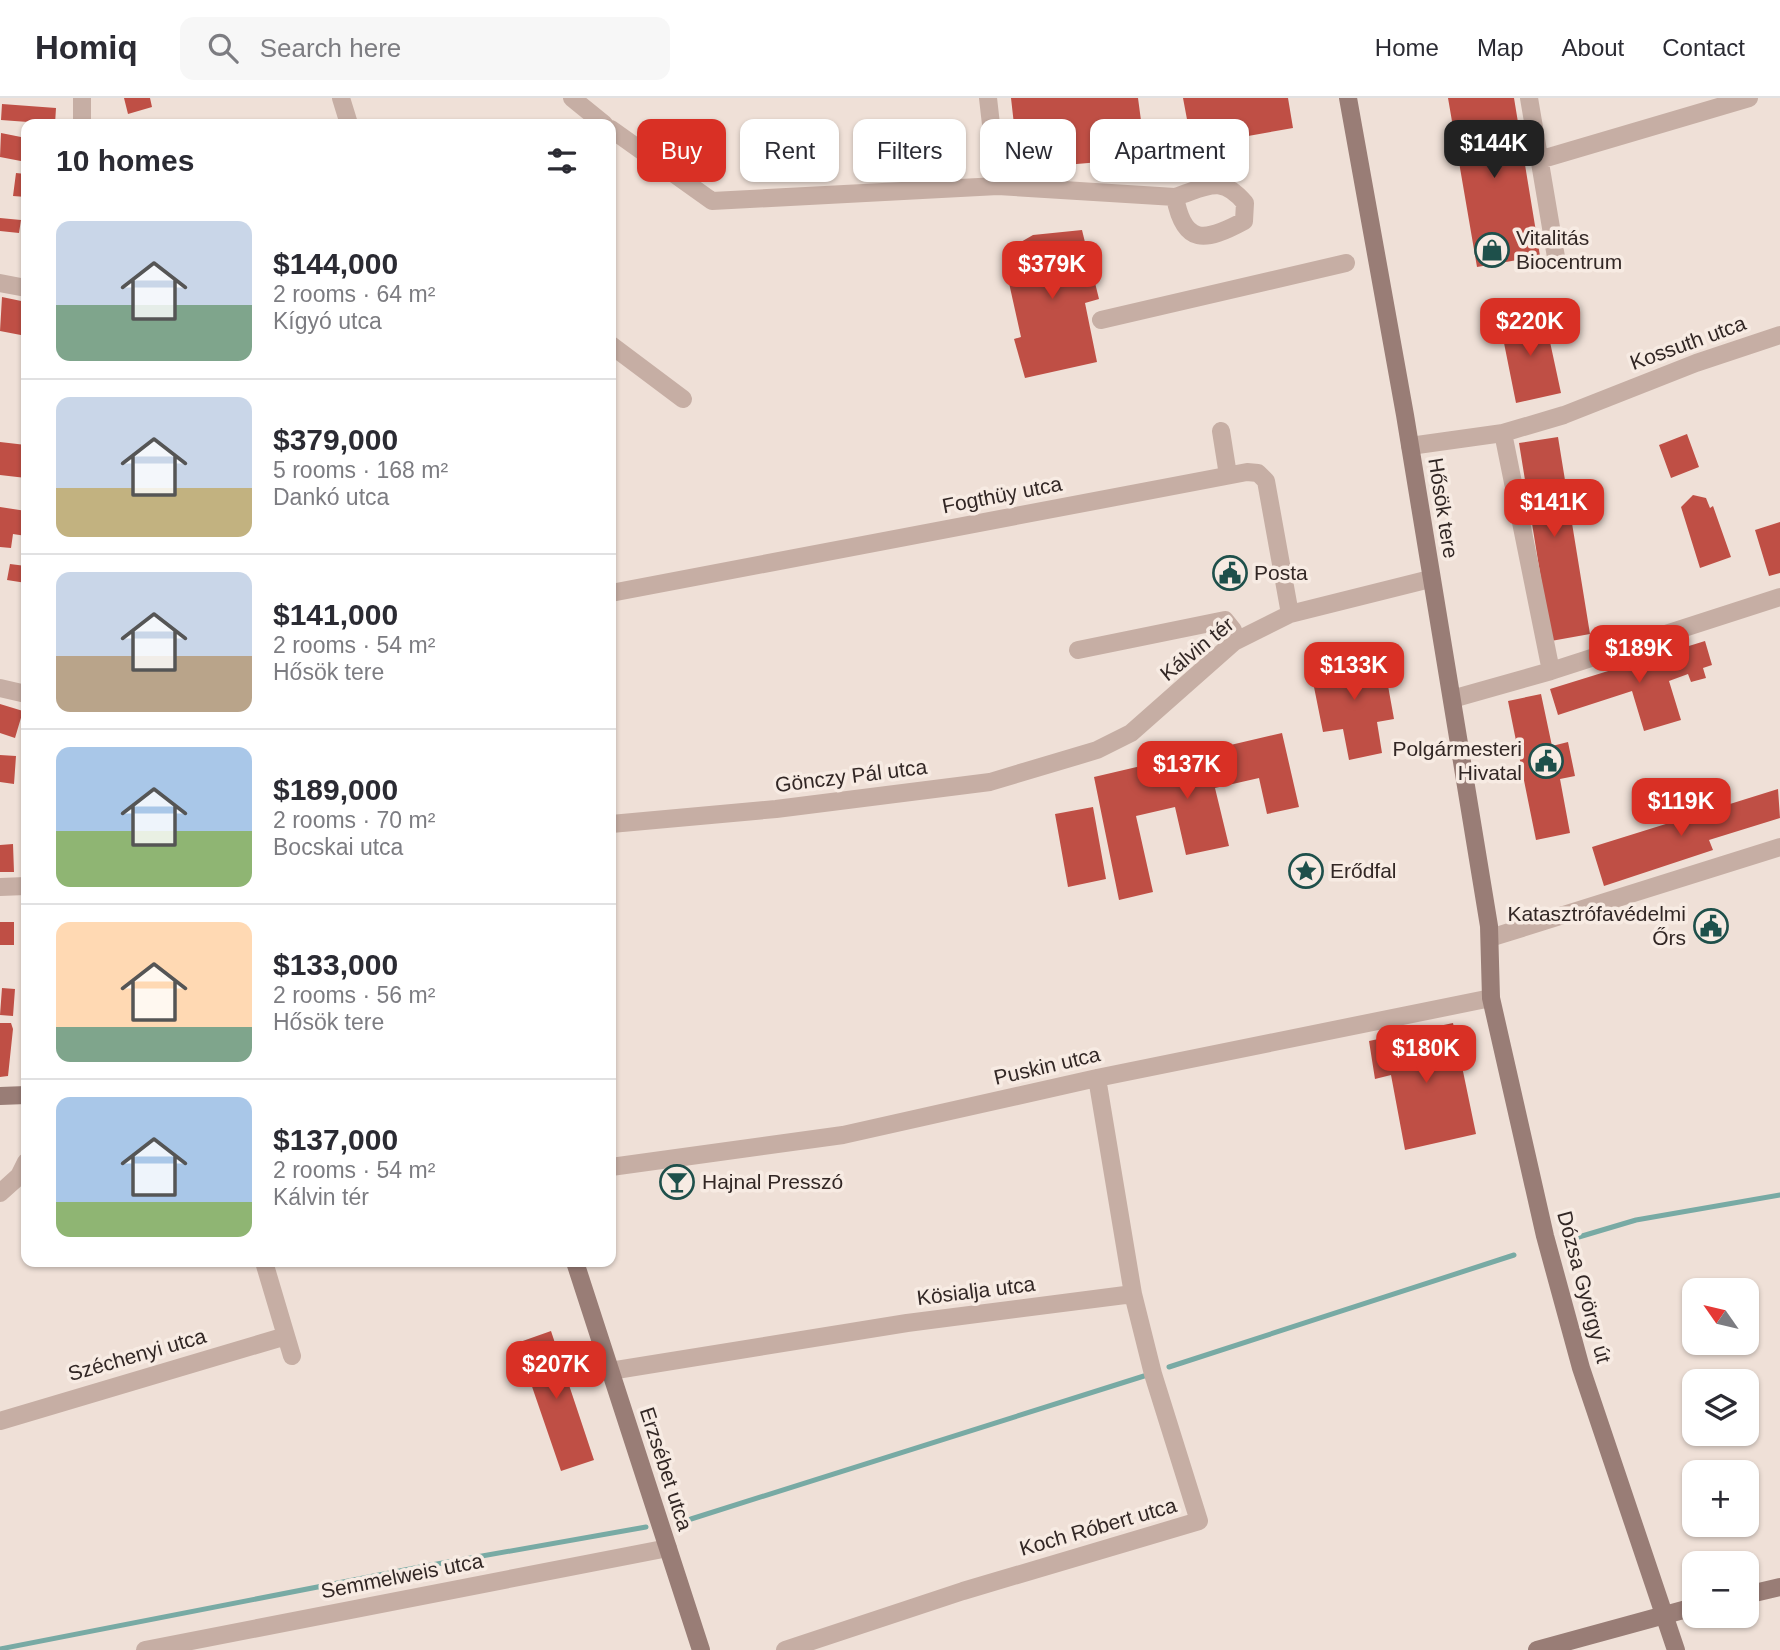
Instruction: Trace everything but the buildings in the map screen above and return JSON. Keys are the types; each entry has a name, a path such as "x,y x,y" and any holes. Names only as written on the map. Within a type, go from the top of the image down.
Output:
{"street":[{"path":"82,98 82,119"},
{"path":"341,98 347,119"},
{"path":"572,98 598,119"},
{"path":"988,98 998,186"},
{"name":"Hősök tere","path":"1348,98 1410,446 1490,932"},
{"path":"1529,98 1556,257"},
{"path":"1539,160 1749,98"},
{"path":"616,133 712,201 998,186 1175,197"},
{"path":"1101,320 1346,263"},
{"path":"0,283 21,287"},
{"name":"Kossuth utca","path":"1410,446 1503,433 1564,415 1696,363 1780,334"},
{"path":"616,349 684,399"},
{"path":"1220,430 1225,476"},
{"path":"1503,433 1551,671"},
{"name":"Fogthüy utca","path":"616,592 1225,476 1258,472 1266,481 1290,614"},
{"name":"Kálvin tér","path":"1092,751 1131,733 1234,642 1290,614 1430,579"},
{"path":"1452,699 1551,671 1780,597"},
{"path":"1078,650 1225,620 1233,630"},
{"path":"0,688 21,693"},
{"name":"Gönczy Pál utca","path":"616,824 776,809 990,782 1092,751"},
{"path":"1490,932 1780,847"},
{"path":"0,887 21,886"},
{"name":"Dózsa György út","path":"1490,932 1491,998 1545,1236 1581,1367 1676,1650"},
{"name":"Puskin utca","path":"616,1166 844,1135 1097,1078 1491,998"},
{"path":"1097,1078 1133,1294"},
{"path":"0,1096 21,1094"},
{"path":"0,1193 21,1172"},
{"path":"265,1267 292,1356"},
{"name":"Erzsébet utca","path":"577,1267 701,1650"},
{"name":"Kösialja utca","path":"610,1371 907,1323 1133,1294"},
{"name":"Koch Róbert utca","path":"785,1650 963,1591 1199,1521 1153,1374 1133,1294"},
{"name":"Széchenyi utca","path":"0,1421 286,1336"},
{"name":"Semmelweis utca","path":"145,1650 668,1548"},
{"path":"1759,1592 1780,1587"},
{"path":"1537,1650 1682,1610"}],"waterway":[{"path":"1572,1239 1636,1220 1780,1195"},
{"path":"1169,1367 1514,1255"},
{"path":"691,1519 1144,1376"},
{"path":"0,1649 420,1567 646,1527"}],"place":[{"name":"Vitalitás Biocentrum","path":"1492,250"},
{"name":"Posta","path":"1230,573"},
{"name":"Polgármesteri Hivatal","path":"1546,761"},
{"name":"Erődfal","path":"1306,871"},
{"name":"Katasztrófavédelmi Őrs","path":"1711,926"},
{"name":"Hajnal Presszó","path":"677,1182"}]}
